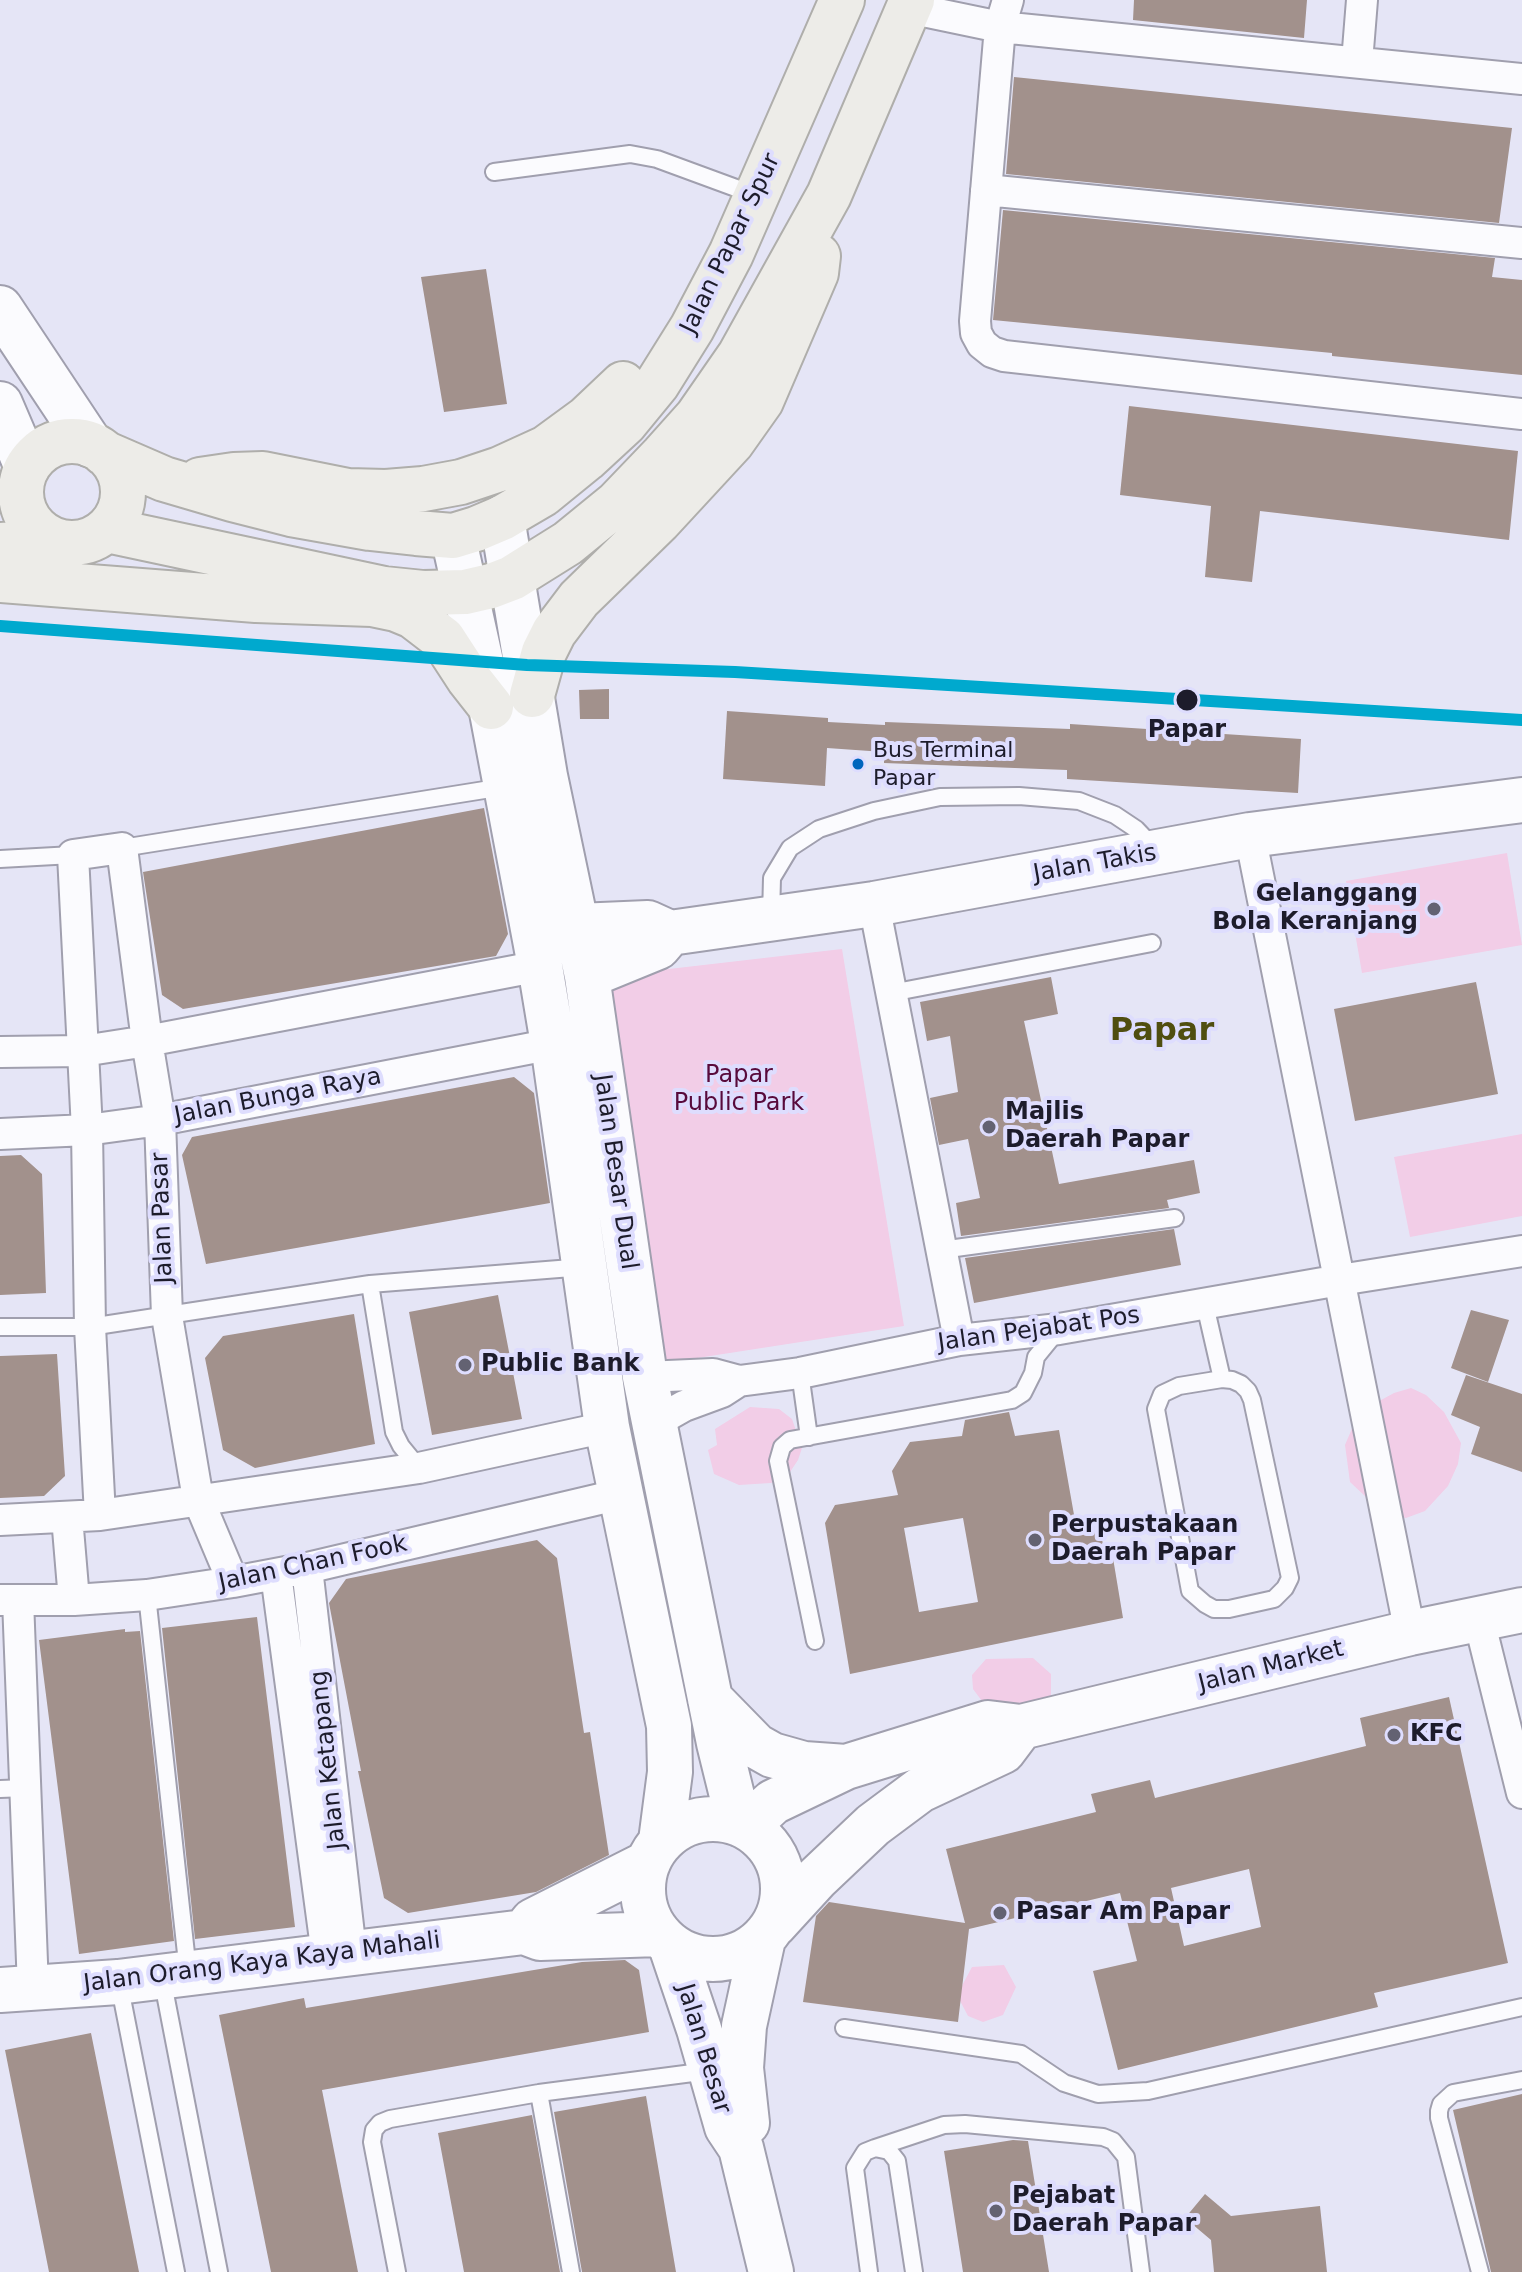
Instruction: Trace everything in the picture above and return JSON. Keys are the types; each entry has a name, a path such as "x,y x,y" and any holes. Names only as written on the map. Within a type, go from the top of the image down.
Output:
{"main road":[{"name":"Jalan Papar Spur","path":"453,536 502,518 543,494 625,423 657,384 692,328 731,254 842,0"},
{"path":"107,530 384,589 423,593 465,592 512,578 568,543 617,503 697,417 740,355 829,195 910,4"},
{"path":"532,695 544,652 554,632 579,599 659,521 732,442 761,401 816,273 829,195"},
{"path":"0,308 98,449 116,466 123,482 123,499 118,516 107,530 92,540 74,544 56,541 0,545"},
{"path":"178,483 263,474 348,491 386,492 461,482 500,469 546,448 587,418 639,369 692,328"},
{"path":"0,404 23,507 30,522 56,541"},
{"path":"17,474 39,453 55,444 73,441 178,483 291,514 370,528 453,536"},
{"name":"Jalan Besar Dual","path":"502,518 545,776 587,976 645,1377 710,1699 742,1826"},
{"name":"Jalan Besar Dual","path":"453,536 491,707 540,966 607,1427 669,1726 670,1772 654,1852"},
{"path":"0,580 256,600 372,604 396,609 413,616 443,639 491,707"},
{"name":"Jalan Takis","path":"578,926 648,923 670,933 874,904 1250,835 1522,800"},
{"name":"Jalan Takis","path":"587,976 658,947 670,933"},
{"name":"Jalan Market","path":"742,1826 773,1802 846,1767 988,1723 1021,1727 1410,1633 1522,1610"},
{"path":"710,1699 756,1746 772,1755 804,1764 846,1767"},
{"path":"768,1932 781,1908 783,1889 773,1853 761,1838 742,1826 719,1819 697,1821 677,1828 654,1852 642,1887 646,1912 665,1940 694,1957 718,1960 743,1954 768,1932 817,1878 873,1825 920,1790 1003,1751 1021,1727"},
{"name":"Jalan Orang Kaya Kaya Mahali","path":"524,1932 533,1921 654,1852"},
{"name":"Jalan Orang Kaya Kaya Mahali","path":"16,1989 118,1982 524,1932 540,1938 665,1940"},
{"name":"Jalan Besar","path":"741,2148 747,2126 741,2068 744,2026 748,1998 768,1932"},
{"name":"Jalan Besar","path":"665,1940 711,2070 727,2127 741,2148 771,2272"}],"street":[{"path":"1357,62 1362,0"},
{"path":"910,4 1004,13 1357,62 1522,79"},
{"path":"1004,13 975,321 976,333 982,344 992,352 1004,356 1522,414"},
{"path":"986,190 1522,243"},
{"path":"1250,835 1410,1633"},
{"path":"100,1515 90,1327 87,1130 73,855 122,848"},
{"name":"Jalan Pasar","path":"122,848 160,1120 167,1316 198,1499 233,1582"},
{"path":"874,904 959,1340"},
{"path":"0,1052 83,1051 147,1041 540,966"},
{"name":"Jalan Bunga Raya","path":"0,1134 87,1130 160,1120 553,1044"},
{"name":"Jalan Pejabat Pos","path":"645,1377 713,1374 739,1381 800,1373 959,1340 1059,1329 1522,1251"},
{"name":"Jalan Pejabat Pos","path":"654,1423 739,1381"},
{"path":"0,1520 100,1515 419,1468 607,1427"},
{"name":"Jalan Chan Fook","path":"9,1600 147,1595 233,1582 307,1568 621,1494"},
{"path":"67,1517 74,1600"},
{"name":"Jalan Ketapang","path":"307,1568 339,1954"},
{"name":"Jalan Ketapang","path":"276,1574 339,1954"},
{"path":"9,1600 16,1989"},
{"path":"1479,1620 1522,1793"}],"lane":[{"path":"494,172 630,154 657,159 757,196"},
{"path":"122,848 505,787"},
{"path":"771,919 772,878 790,848 819,829 874,811 940,797 1019,796 1079,801 1115,815 1136,829 1159,852"},
{"path":"0,859 73,855"},
{"path":"891,993 1152,943"},
{"path":"941,1250 1175,1218"},
{"path":"0,1327 90,1327 370,1284 586,1267"},
{"path":"370,1284 394,1432 419,1468"},
{"path":"1205,1305 1222,1379"},
{"path":"815,1641 778,1461 782,1447 790,1440 1012,1400 1023,1393 1033,1373 1036,1357 1059,1329"},
{"path":"800,1373 809,1437"},
{"path":"1222,1379 1241,1384 1252,1400 1290,1578 1274,1599 1229,1609 1214,1609 1190,1591 1156,1409 1162,1394 1179,1386 1222,1379"},
{"path":"147,1595 175,1975 219,2272"},
{"path":"118,1982 176,2272"},
{"path":"844,2028 1021,2054 1064,2083 1098,2094 1148,2091 1522,2007"},
{"path":"397,2272 372,2142 374,2130 380,2123 539,2093 711,2070"},
{"path":"1480,2272 1439,2111 1441,2104 1453,2093 1522,2080"},
{"path":"539,2093 571,2272"},
{"path":"869,2272 855,2168 865,2152 944,2125 965,2124 1103,2137 1113,2141 1126,2157 1141,2272"},
{"path":"875,2148 889,2151 897,2161 914,2272"}],"green space":[{"name":"Gelanggang Bola Keranjang","path":"1507,853 1522,945 1362,973 1346,881"},
{"name":"Papar Public Park","path":"842,949 904,1326 665,1363 591,978"},
{"path":"1522,1134 1522,1216 1410,1237 1394,1157"},
{"path":"1411,1388 1426,1395 1444,1412 1461,1443 1458,1464 1448,1486 1425,1511 1406,1518 1383,1513 1350,1482 1345,1445 1359,1412 1394,1393"},
{"path":"750,1407 779,1409 792,1419 802,1448 786,1478 771,1483 739,1485 714,1474 708,1450 717,1445 715,1429"},
{"path":"1033,1658 1051,1674 1051,1695 1043,1705 992,1709 973,1689 972,1675 986,1659"},
{"path":"1004,1965 1016,1987 1003,2015 983,2022 968,2016 957,1995 972,1967"}],"building":[{"path":"1134,0 1307,0 1304,38 1133,20"},
{"path":"1014,77 1512,128 1499,223 1006,174"},
{"path":"1003,210 1495,258 1492,277 1522,280 1522,375 993,320"},
{"path":"486,269 507,404 444,412 421,277"},
{"path":"1129,406 1518,451 1509,540 1260,511 1252,582 1205,577 1211,506 1120,495"},
{"path":"609,689 609,719 580,719 579,690"},
{"path":"727,711 885,725 885,722 1070,729 1070,724 1301,739 1298,793 1067,779 1067,770 884,763 884,752 827,748 825,786 723,779"},
{"path":"484,808 508,934 496,956 183,1009 162,995 143,872"},
{"path":"1051,977 1058,1014 1024,1021 1059,1184 1194,1160 1200,1193 1167,1200 1169,1208 961,1236 956,1203 980,1198 968,1139 939,1145 930,1098 958,1092 950,1036 927,1041 920,1002"},
{"path":"1476,982 1498,1094 1355,1121 1334,1009"},
{"path":"514,1077 534,1093 550,1203 206,1264 182,1155 192,1137"},
{"path":"21,1155 42,1174 46,1293 0,1295 0,1156"},
{"path":"1174,1229 1181,1265 974,1303 965,1258"},
{"name":"Public Bank","path":"498,1295 522,1419 432,1435 409,1312"},
{"path":"1471,1310 1509,1320 1488,1382 1451,1368"},
{"path":"354,1314 375,1444 255,1468 223,1450 205,1358 223,1336"},
{"path":"57,1354 65,1476 44,1496 0,1498 0,1356"},
{"path":"1466,1375 1522,1394 1522,1472 1471,1454 1480,1427 1451,1415"},
{"name":"Perpustakaan Daerah Papar","path":"1009,1412 1015,1436 1059,1430 1076,1526 1100,1522 1104,1554 1112,1552 1123,1618 850,1674 825,1523 835,1505 898,1495 892,1471 910,1442 962,1436 965,1420","holes":["963,1518 978,1602 919,1612 904,1528"]},
{"path":"537,1540 557,1558 584,1733 590,1732 609,1855 536,1892 408,1913 384,1898 329,1603 346,1579"},
{"path":"257,1617 295,1927 195,1939 162,1628"},
{"path":"125,1629 125,1632 140,1631 174,1941 79,1954 39,1640"},
{"path":"1449,1697 1508,1963 1374,1993 1378,2007 1118,2070 1093,1971 1137,1961 1120,1893 969,1929 958,2022 803,2002 816,1916 829,1902 965,1923 946,1849 1096,1812 1091,1794 1150,1780 1155,1798 1366,1746 1360,1718","holes":["1249,1869 1261,1927 1184,1946 1171,1888"]},
{"path":"625,1960 639,1970 649,2032 322,2090 358,2272 271,2272 219,2015 304,1998 306,2008 582,1962"},
{"path":"91,2033 139,2272 49,2272 5,2050"},
{"path":"1522,2094 1522,2272 1491,2272 1453,2110"},
{"path":"646,2096 676,2272 582,2272 554,2112"},
{"path":"532,2115 560,2272 464,2272 438,2133"},
{"name":"Pejabat Daerah Papar","path":"1013,2140 1028,2141 1049,2272 963,2272 944,2151"},
{"path":"1205,2194 1231,2216 1320,2206 1327,2272 1214,2272 1211,2240 1185,2218"}],"transit line":[{"path":"0,626 527,665 735,672 1522,720"}],"place":[{"name":"Papar","path":"1187,700"},
{"name":"Bus Terminal Papar","path":"858,764"},
{"name":"Gelanggang Bola Keranjang","path":"1434,909"},
{"name":"Majlis Daerah Papar","path":"989,1127"},
{"name":"Public Bank","path":"465,1365"},
{"name":"Perpustakaan Daerah Papar","path":"1035,1540"},
{"name":"KFC","path":"1394,1735"},
{"name":"Pasar Am Papar","path":"1000,1913"},
{"name":"Pejabat Daerah Papar","path":"996,2211"}],"district":[{"name":"Papar","path":"1162,1032"}]}
